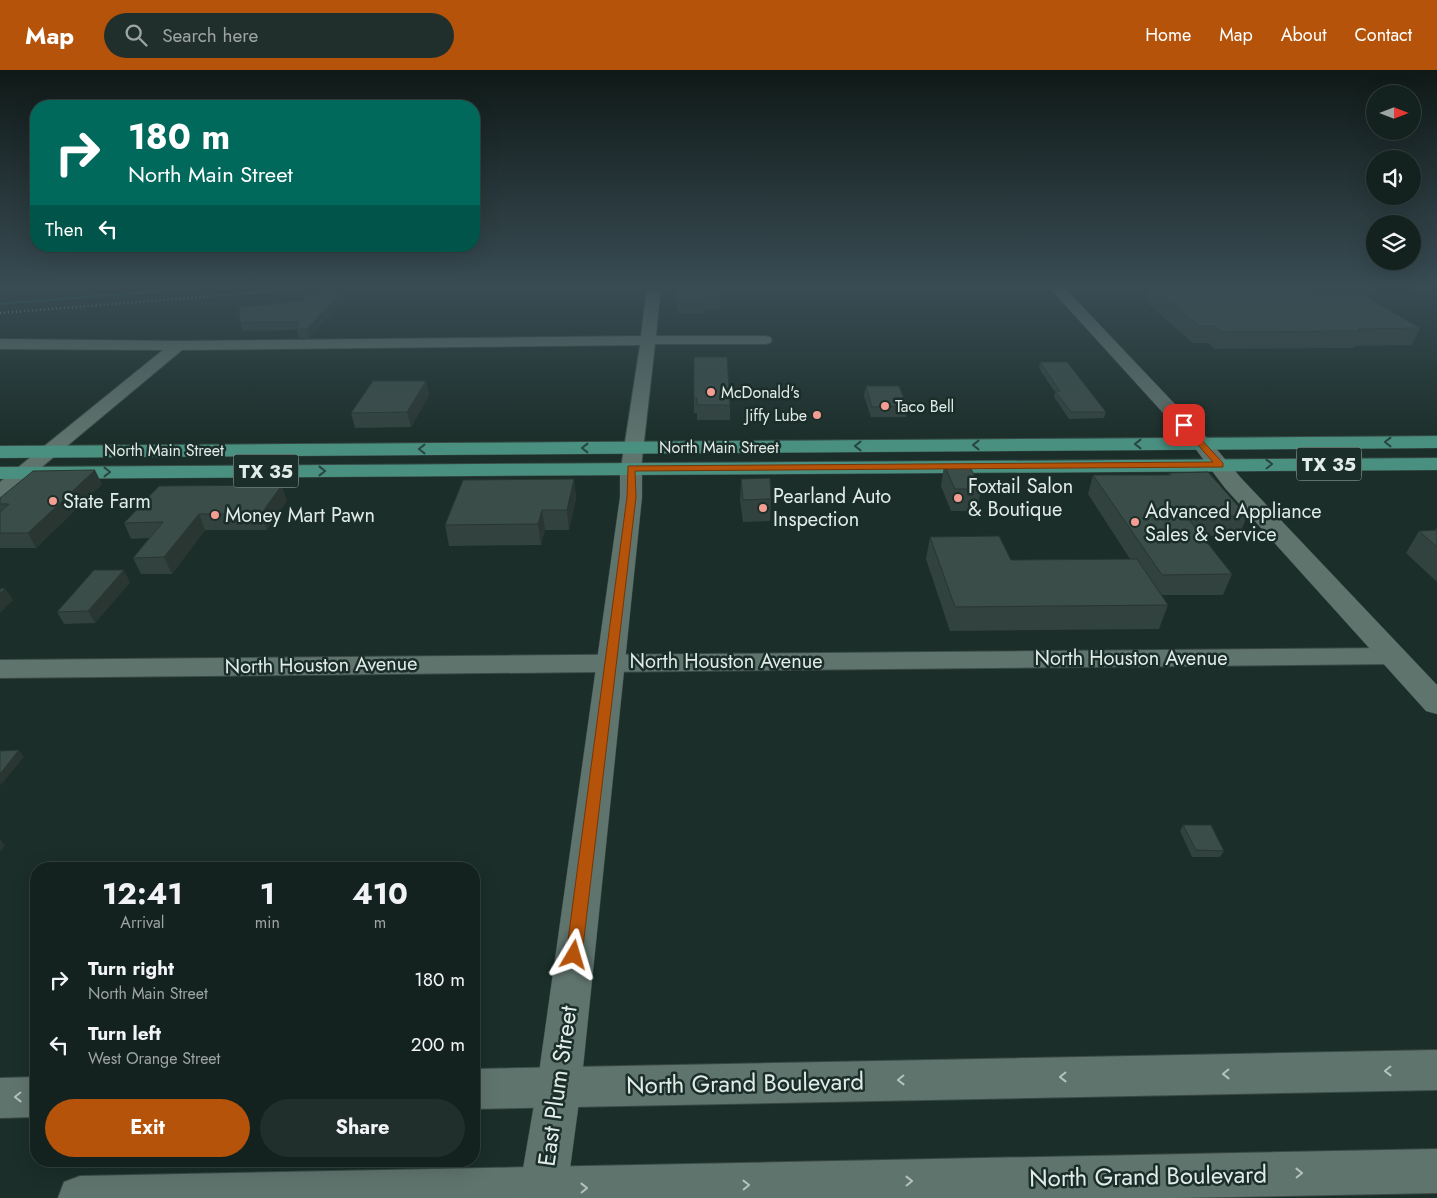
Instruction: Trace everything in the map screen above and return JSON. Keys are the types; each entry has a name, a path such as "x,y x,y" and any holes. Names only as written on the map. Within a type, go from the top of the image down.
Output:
{"main road":[{"name":"North Main Street","path":"0,473 1201,444 1437,442"},
{"name":"North Main Street","path":"0,452 49,451 1220,465 1437,464"}],"street":[{"path":"1102,338 1437,704"},
{"path":"632,458 649,340"},
{"path":"0,344 178,346 765,340"},
{"path":"0,492 178,346"},
{"name":"East Plum Street","path":"543,1193 559,1087 631,497 632,458"},
{"name":"North Houston Avenue","path":"0,669 1393,656"},
{"name":"North Grand Boulevard","path":"480,1089 1437,1070"},
{"path":"0,1098 30,1097"},
{"name":"North Grand Boulevard","path":"80,1198 543,1193 1437,1171"}],"building":[{"name":"McDonald's","path":"694,357 727,357 730,405 697,405 697,398 694,398"},
{"path":"1040,362 1067,362 1106,412 1071,412 1055,391 1060,391"},
{"path":"373,381 426,381 407,412 351,413"},
{"path":"866,386 899,386 907,406 872,407"},
{"path":"944,465 969,465 981,489 955,489"},
{"path":"95,470 28,533 0,533 0,512 9,504 0,504 0,498 33,471"},
{"path":"1208,472 1247,516 1186,516 1232,574 1162,575 1093,475 1171,475 1169,473"},
{"path":"770,478 771,499 743,500 741,479"},
{"path":"574,479 567,510 542,510 538,524 445,525 463,480"},
{"path":"282,485 261,514 199,514 164,557 133,558 163,522 124,523 159,486"},
{"path":"1437,530 1437,547 1419,531"},
{"path":"999,536 1011,560 1137,559 1168,605 955,607 930,537"},
{"path":"94,570 124,570 88,611 57,612"},
{"path":"19,750 0,774 0,751"},
{"path":"1183,825 1211,825 1224,851 1196,850"}],"place":[{"name":"McDonald's","path":"711,392"},
{"name":"Taco Bell","path":"885,406"},
{"name":"Jiffy Lube","path":"817,415"},
{"name":"Foxtail Salon & Boutique","path":"958,498"},
{"name":"State Farm","path":"53,501"},
{"name":"Pearland Auto Inspection","path":"763,508"},
{"name":"Money Mart Pawn","path":"215,515"},
{"name":"Advanced Appliance Sales & Service","path":"1135,522"}],"route":[{"path":"574,955 631,497 631,468 1220,465 1184,425"}]}
